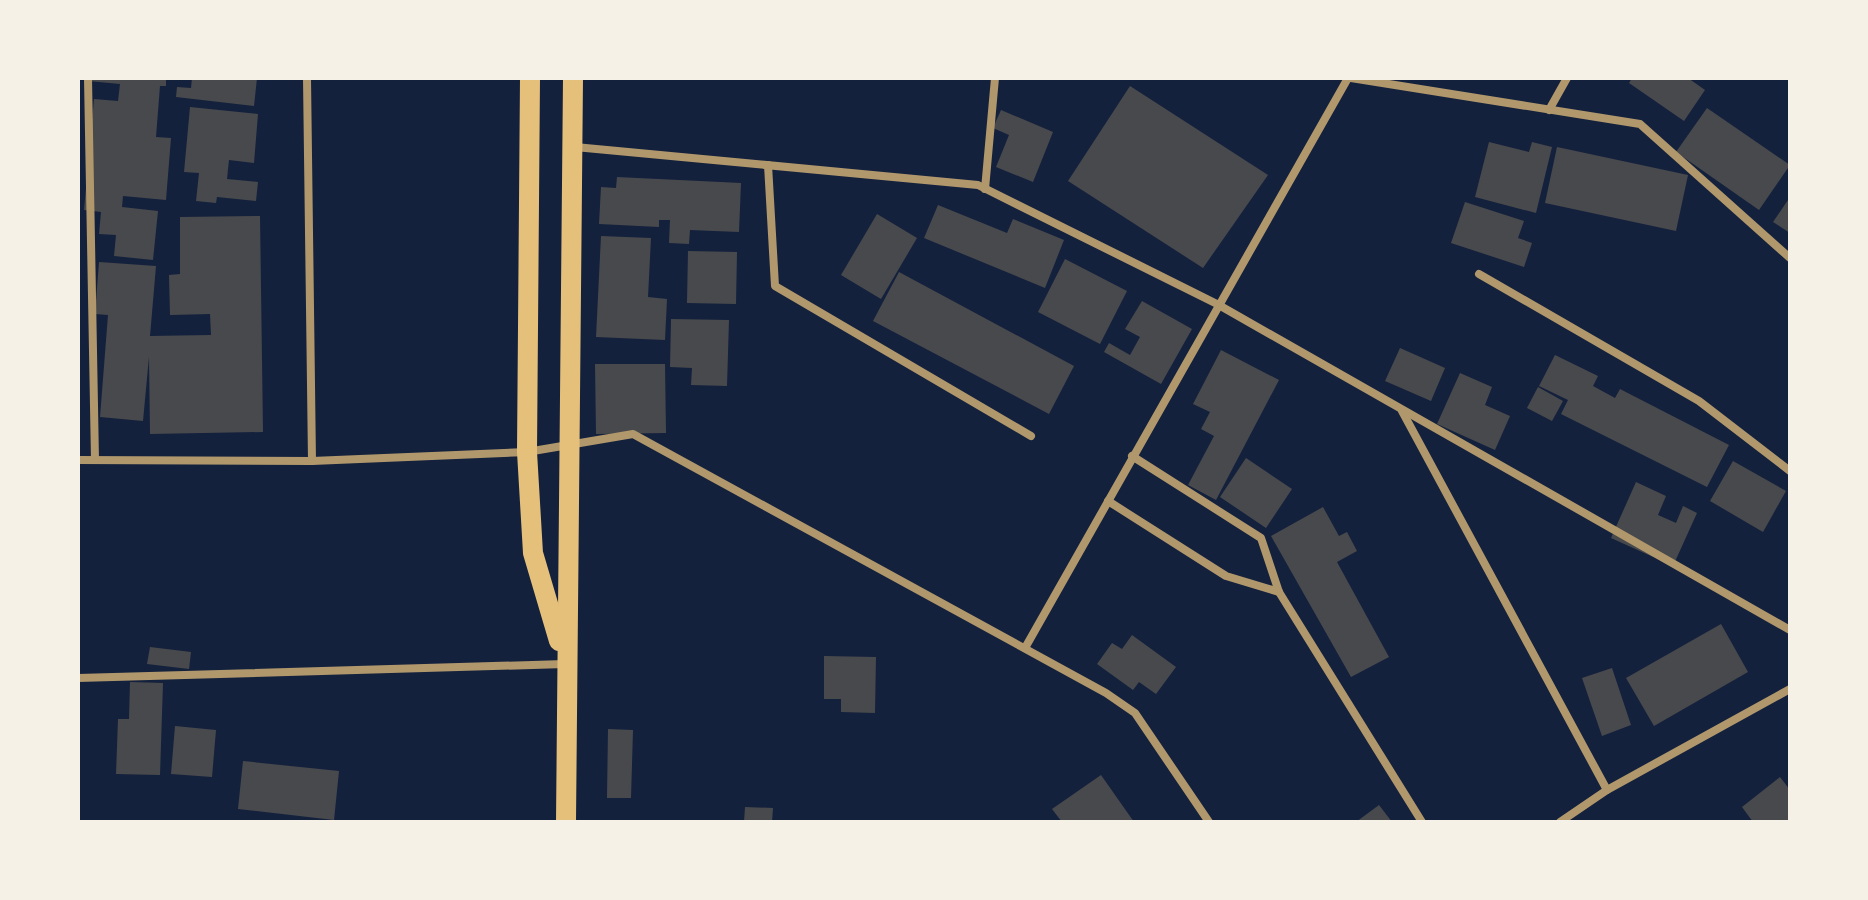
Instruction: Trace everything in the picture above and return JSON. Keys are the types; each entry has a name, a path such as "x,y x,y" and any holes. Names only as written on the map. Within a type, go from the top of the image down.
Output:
{"main road":[{"path":"530,78 527,452 533,553 566,664"},
{"path":"566,822 573,78"}],"street":[{"path":"88,78 95,460"},
{"path":"307,78 312,461"},
{"path":"985,189 995,78"},
{"path":"1025,648 1217,304 1349,78 1640,124 1790,258"},
{"path":"1549,110 1567,78"},
{"path":"570,147 964,184 985,189 1217,304 1790,630"},
{"path":"768,165 775,286 1031,436"},
{"path":"1479,274 1699,401 1790,471"},
{"path":"1400,409 1607,790"},
{"path":"78,460 312,461 527,452 633,434 1025,648 1135,713 1209,822"},
{"path":"1132,456 1261,538 1279,592 1422,822"},
{"path":"1108,501 1226,576 1279,592"},
{"path":"78,678 566,664"},
{"path":"1560,822 1607,790 1790,689"}],"building":[{"path":"88,78 166,78 166,86 160,86 156,137 171,138 166,200 123,196 122,207 158,211 153,260 114,256 116,235 99,234 101,212 84,210 94,99 118,101 120,84 88,81"},
{"path":"192,78 257,78 254,106 176,97 177,87 191,88"},
{"path":"1632,78 1688,78 1705,90 1684,121 1629,83"},
{"path":"1130,86 1268,175 1203,268 1068,181"},
{"path":"190,107 258,114 254,163 229,160 227,179 258,182 256,201 217,197 216,203 196,201 199,173 184,172"},
{"path":"1707,108 1790,165 1759,210 1676,152"},
{"path":"1001,110 1053,132 1033,182 996,167 1009,135 993,128"},
{"path":"1489,142 1529,152 1532,142 1552,147 1536,213 1475,197"},
{"path":"1557,147 1688,175 1676,231 1545,203"},
{"path":"617,177 741,183 739,232 690,230 689,244 669,243 670,220 659,220 659,227 599,224 601,187 616,188"},
{"path":"1790,197 1790,233 1773,222"},
{"path":"1465,202 1524,221 1518,238 1532,243 1524,267 1451,243"},
{"path":"938,205 1007,233 1013,219 1064,240 1045,288 924,238"},
{"path":"877,214 917,238 881,299 841,275"},
{"path":"260,216 263,432 150,434 149,357 143,421 100,417 108,315 95,314 99,262 156,266 150,336 211,335 210,314 170,315 169,275 180,274 180,217"},
{"path":"601,236 651,238 648,297 667,299 665,340 596,337"},
{"path":"688,251 737,252 736,304 687,303"},
{"path":"1065,259 1127,291 1100,344 1038,312"},
{"path":"899,272 1074,366 1049,414 873,321"},
{"path":"1142,301 1192,329 1161,384 1104,352 1109,343 1130,355 1140,337 1125,329"},
{"path":"671,319 729,320 727,386 691,385 692,368 670,367"},
{"path":"1400,348 1445,368 1431,401 1385,381"},
{"path":"1221,350 1279,380 1216,500 1188,485 1214,436 1201,429 1210,412 1193,404"},
{"path":"1555,355 1598,376 1593,386 1615,398 1620,389 1729,445 1707,487 1561,414 1568,400 1539,386"},
{"path":"595,364 665,364 666,433 596,434"},
{"path":"1460,373 1492,387 1485,405 1510,416 1495,450 1437,424"},
{"path":"1538,387 1563,401 1552,421 1527,408"},
{"path":"1246,458 1292,489 1266,528 1220,497"},
{"path":"1733,461 1786,491 1763,532 1710,501"},
{"path":"1636,482 1666,496 1658,515 1676,523 1683,506 1697,513 1673,566 1611,538"},
{"path":"1323,507 1339,536 1347,532 1357,551 1337,562 1389,657 1351,677 1271,536"},
{"path":"1721,624 1748,672 1654,726 1626,678"},
{"path":"1132,635 1176,667 1156,694 1139,682 1133,690 1097,664 1112,643 1122,649"},
{"path":"150,647 191,652 189,669 147,664"},
{"path":"824,656 876,657 875,713 841,712 841,699 824,699"},
{"path":"1612,668 1631,725 1602,736 1582,678"},
{"path":"130,682 163,683 160,775 116,774 118,719 129,719"},
{"path":"175,726 216,730 212,777 171,774"},
{"path":"608,729 633,730 631,798 607,798"},
{"path":"243,761 339,771 334,820 238,809"},
{"path":"1101,775 1134,822 1062,822 1052,809"},
{"path":"1780,777 1790,790 1790,822 1753,822 1742,807"},
{"path":"1379,805 1392,822 1356,822"},
{"path":"745,807 773,808 772,822 744,822"}]}
